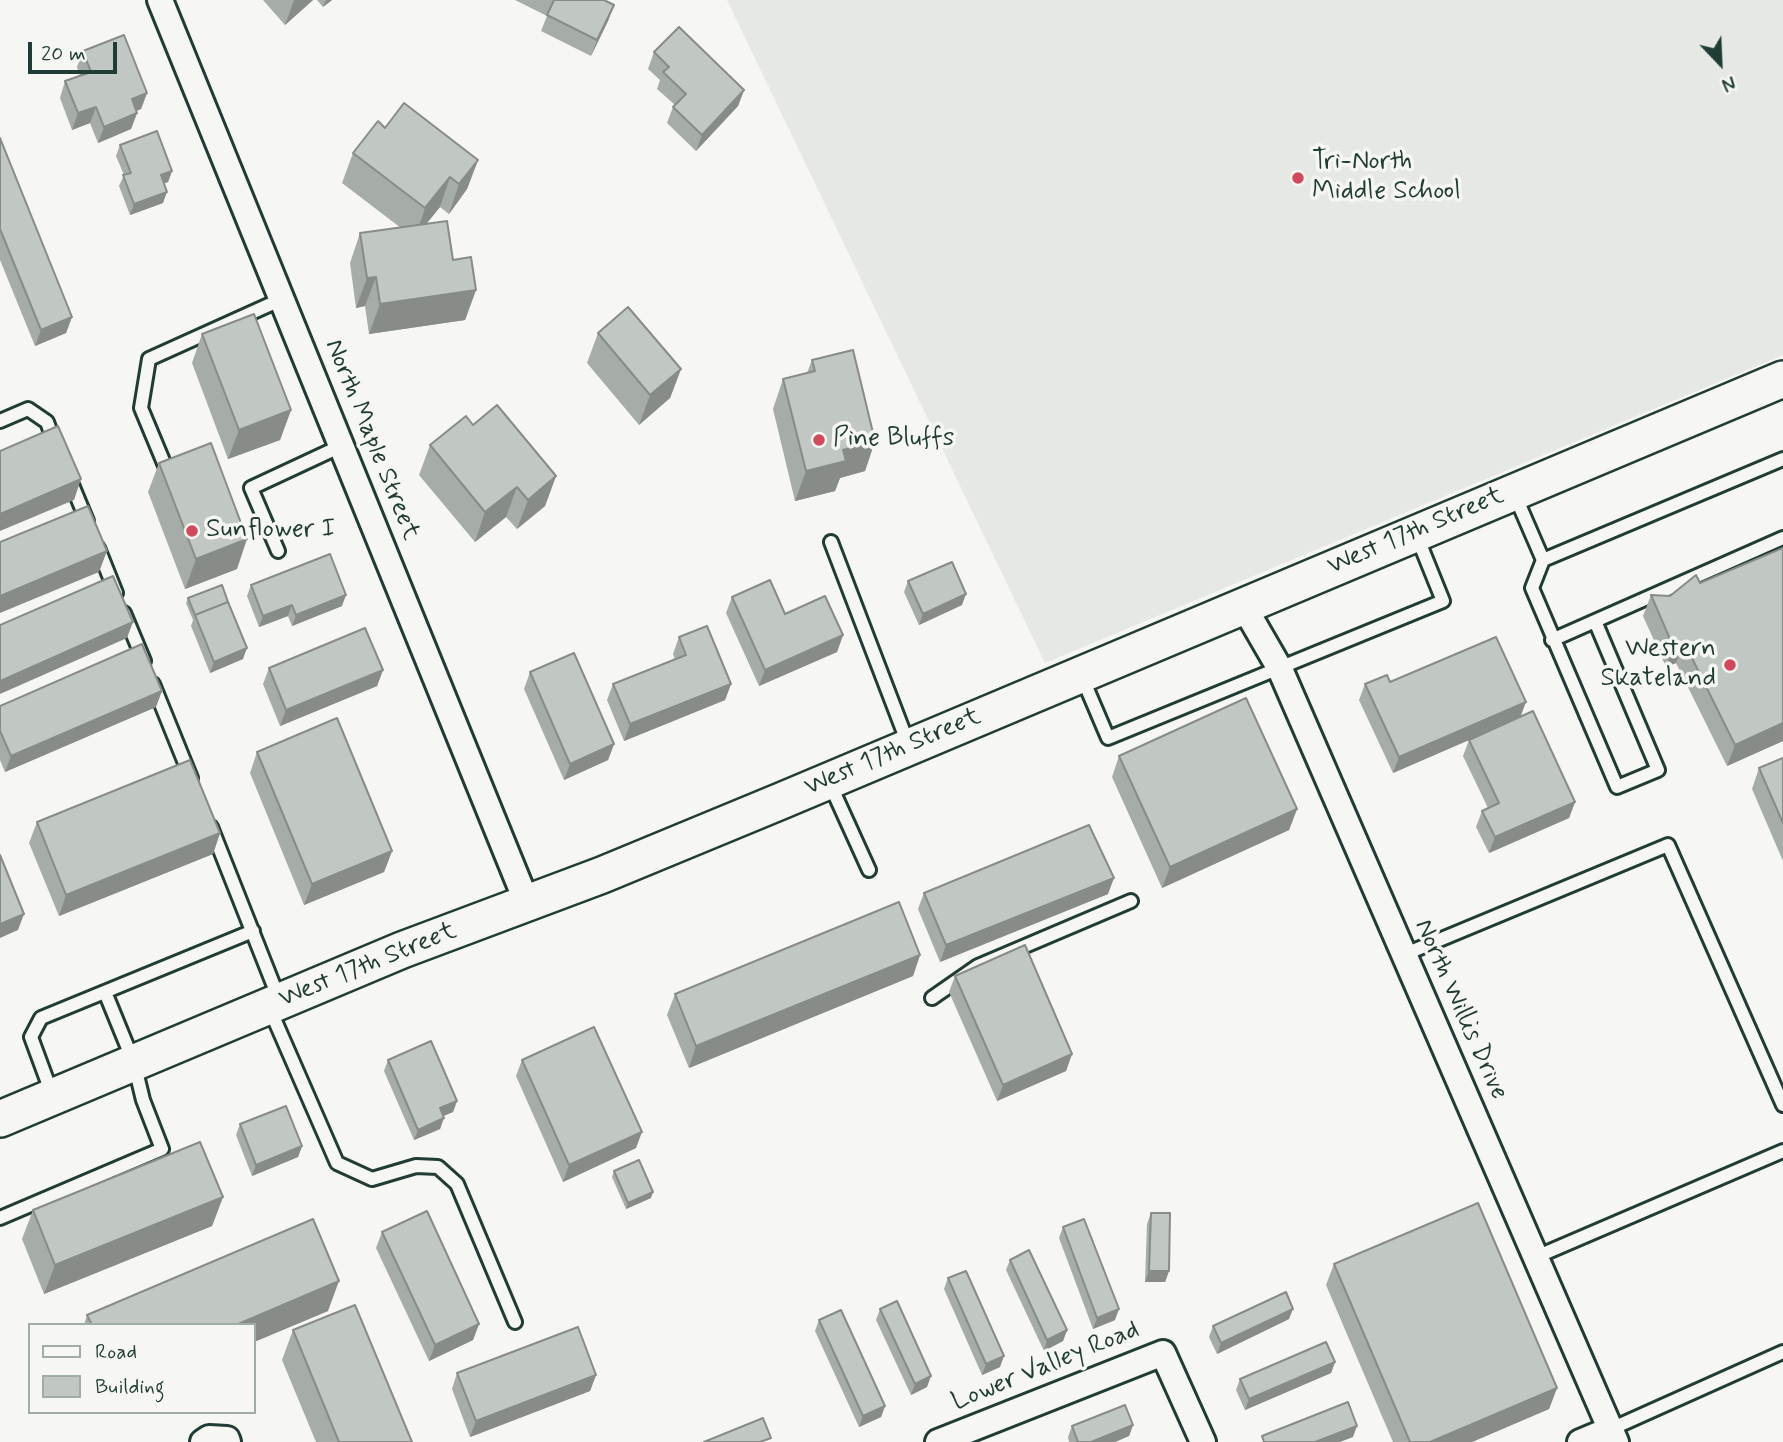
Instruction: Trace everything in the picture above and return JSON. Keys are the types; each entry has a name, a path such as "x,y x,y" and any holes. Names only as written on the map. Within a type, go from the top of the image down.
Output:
{"main road":[{"name":"West 17th Street","path":"0,1119 274,1004 828,781 1783,379"}],"street":[{"name":"North Maple Street","path":"160,0 527,903"},
{"name":"North Willis Drive","path":"1243,605 1280,669 1614,1436"},
{"name":"Lower Valley Road","path":"938,1442 1163,1353 1202,1442"},
{"path":"1580,1442 1614,1436"},
{"path":"203,1442 209,1438 227,1439 228,1442"}],"lane":[{"path":"166,468 141,408 149,359 282,299"},
{"path":"0,421 28,409 47,422 196,789"},
{"path":"278,551 251,488 341,446"},
{"path":"1543,560 1783,459"},
{"path":"1513,491 1543,560 1532,588 1617,787 1658,770 1595,621"},
{"path":"1081,674 1108,738 1443,601 1415,533"},
{"path":"1552,640 1783,538"},
{"path":"831,542 909,746"},
{"path":"828,781 869,870"},
{"path":"206,815 253,931 274,1004 337,1163 372,1179 416,1166 438,1167 457,1184 514,1322"},
{"path":"1403,955 1668,845 1783,1105"},
{"path":"932,998 978,966 1131,901"},
{"path":"53,1097 31,1037 41,1018 253,931"},
{"path":"0,1218 162,1149 143,1100 134,1063 105,992"},
{"path":"1536,1257 1783,1150"},
{"path":"1614,1436 1783,1352"}],"shaded area":[{"name":"Tri-North Middle School","path":"727,0 1783,0 1783,355 1045,663"}],"building":[{"path":"554,0 604,0 614,5 597,40 547,15"},
{"path":"679,27 744,90 702,135 673,107 686,94 663,72 669,67 654,52"},
{"path":"124,35 147,93 132,99 137,113 104,127 96,107 78,113 65,81 91,72 83,51"},
{"path":"404,103 478,160 459,184 450,177 425,208 353,153 378,121 385,128"},
{"path":"157,131 172,171 161,175 167,192 134,204 123,175 131,173 120,145"},
{"path":"0,138 72,317 41,330 0,229"},
{"path":"447,221 453,260 471,257 476,290 380,304 376,277 367,278 360,233"},
{"path":"628,307 681,369 650,395 598,333"},
{"path":"254,314 291,410 239,430 202,334"},
{"path":"853,350 875,441 843,450 846,461 806,471 783,379 815,371 812,360"},
{"path":"497,405 556,476 528,500 517,487 485,512 430,445 466,416 473,425"},
{"path":"58,426 81,479 0,514 0,451"},
{"path":"211,443 247,539 196,559 159,463"},
{"path":"88,506 107,551 0,596 0,542"},
{"name":"Western Skateland","path":"1783,548 1783,723 1735,745 1684,642 1673,646 1651,595 1670,596 1696,575 1700,583"},
{"path":"330,554 346,595 296,615 292,605 263,616 251,585"},
{"path":"952,562 966,594 923,614 908,581"},
{"path":"113,576 133,622 0,681 0,625"},
{"path":"770,580 785,614 825,596 843,635 765,670 732,597"},
{"path":"222,585 228,602 195,615 188,598"},
{"path":"228,602 247,648 214,662 195,615"},
{"path":"707,626 731,684 630,724 613,684 686,655 679,637"},
{"path":"365,628 383,670 286,710 269,668"},
{"path":"1496,637 1526,702 1399,757 1365,684 1387,675 1390,682"},
{"path":"142,644 162,691 11,756 0,731 0,706"},
{"path":"574,653 614,744 570,764 530,672"},
{"path":"1246,698 1297,809 1170,867 1119,756"},
{"path":"1533,711 1575,802 1495,837 1482,811 1499,803 1469,740"},
{"path":"337,718 392,851 312,884 257,752"},
{"path":"1783,758 1783,823 1759,768"},
{"path":"190,760 220,833 66,895 37,822"},
{"path":"1089,825 1114,878 946,945 924,893"},
{"path":"0,855 24,914 0,924"},
{"path":"899,902 920,955 696,1046 675,994"},
{"path":"1025,945 1072,1054 1003,1085 955,976"},
{"path":"594,1027 642,1132 569,1165 522,1060"},
{"path":"431,1041 457,1101 440,1108 444,1118 418,1130 388,1060"},
{"path":"286,1106 302,1146 256,1165 240,1124"},
{"path":"200,1142 223,1197 55,1265 33,1210"},
{"path":"639,1160 653,1192 628,1203 614,1171"},
{"path":"1478,1203 1557,1388 1430,1442 1410,1442 1334,1264"},
{"path":"427,1211 479,1324 435,1345 382,1232"},
{"path":"1151,1213 1170,1213 1169,1271 1149,1271"},
{"path":"313,1219 339,1281 241,1323 91,1323 87,1315"},
{"path":"1084,1219 1119,1309 1097,1318 1063,1227"},
{"path":"1029,1250 1067,1330 1047,1340 1010,1260"},
{"path":"966,1271 1004,1356 986,1364 948,1278"},
{"path":"1286,1292 1293,1309 1221,1343 1213,1326"},
{"path":"897,1301 931,1376 915,1384 880,1309"},
{"path":"355,1305 412,1442 339,1442 293,1330"},
{"path":"841,1310 885,1406 863,1416 819,1320"},
{"path":"578,1327 596,1375 476,1421 457,1373"},
{"path":"1326,1342 1335,1362 1249,1399 1240,1379"},
{"path":"1348,1402 1357,1426 1315,1442 1264,1442 1262,1436"},
{"path":"1125,1405 1133,1425 1091,1442 1078,1442 1072,1426"},
{"path":"763,1418 771,1438 760,1442 704,1442"}],"place":[{"name":"Tri-North Middle School","path":"1298,178"},
{"name":"Pine Bluffs","path":"819,440"},
{"name":"Sunflower I","path":"192,531"},
{"name":"Western Skateland","path":"1730,665"}]}
